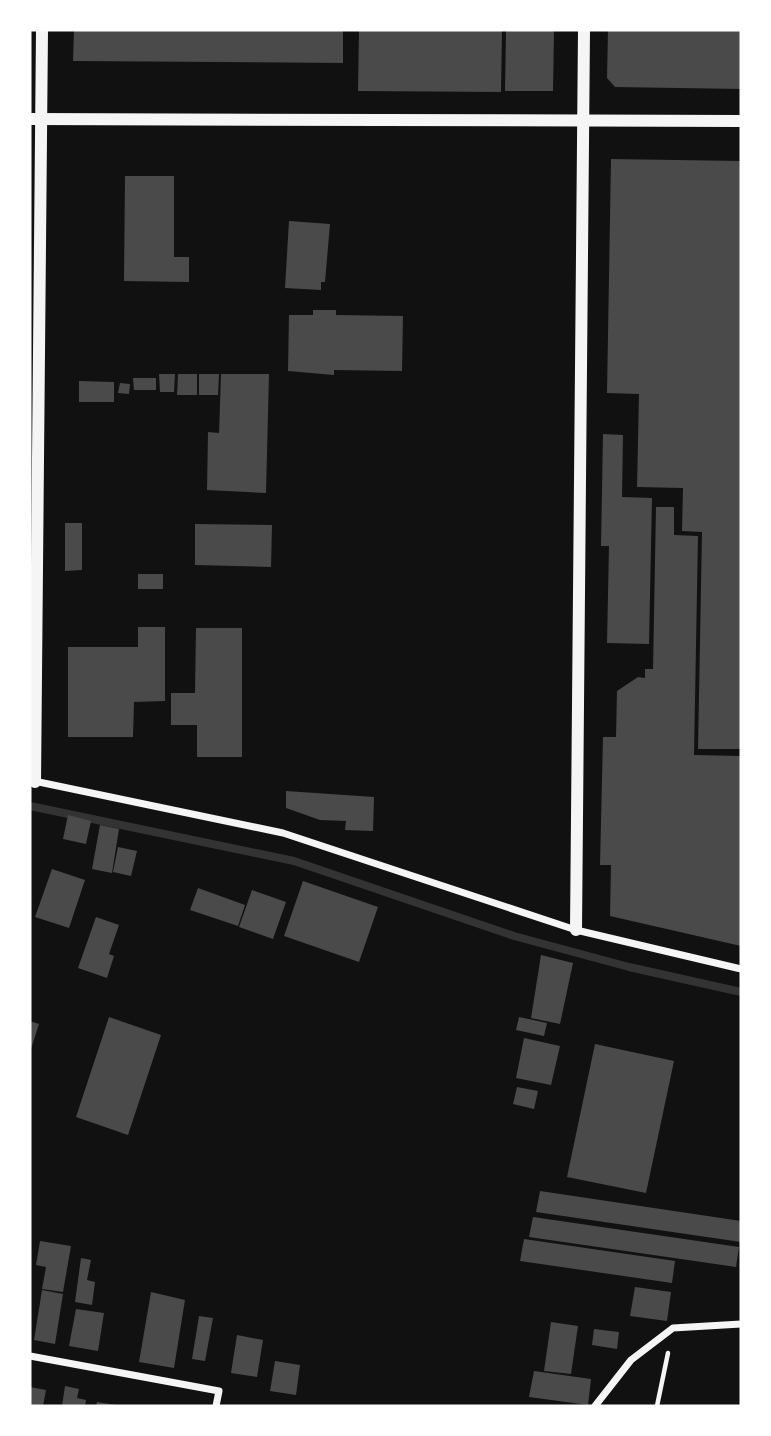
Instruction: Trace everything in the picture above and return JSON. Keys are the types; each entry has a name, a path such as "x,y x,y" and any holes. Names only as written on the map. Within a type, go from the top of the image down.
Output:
{"street":[{"path":"42,30 35,119 33,781 283,833 576,930 741,969"},
{"path":"576,930 584,30"},
{"path":"35,119 741,121"},
{"path":"595,1406 631,1360 673,1328 741,1324"},
{"path":"30,1356 219,1391 216,1406"}],"path":[{"path":"657,1406 673,1328"}],"building":[{"path":"74,30 343,30 343,63 73,61"},
{"path":"359,30 502,30 501,92 358,91"},
{"path":"506,30 554,30 553,91 505,91"},
{"path":"608,30 741,30 741,89 615,87 607,78"},
{"path":"611,159 741,161 741,749 698,749 702,532 682,531 683,488 637,487 639,394 607,393"},
{"path":"125,176 174,176 174,257 189,257 189,282 124,281"},
{"path":"289,221 330,224 325,282 321,282 321,290 285,288"},
{"path":"313,310 336,310 336,315 403,316 402,371 334,370 334,375 288,371 289,315 313,315"},
{"path":"159,374 175,374 174,392 160,392"},
{"path":"178,374 197,374 197,395 177,395"},
{"path":"199,374 219,374 218,395 199,395"},
{"path":"221,374 269,374 266,493 207,490 208,432 219,433"},
{"path":"133,378 156,378 156,390 134,390"},
{"path":"79,381 114,382 114,402 79,402"},
{"path":"120,383 130,384 129,394 118,393"},
{"path":"603,434 623,435 622,497 652,498 649,644 607,643 609,546 601,546"},
{"path":"656,507 674,507 674,535 698,536 694,755 741,756 741,946 610,916 611,865 600,865 603,737 616,737 617,691 638,677 645,678 645,669 653,669"},
{"path":"65,523 82,523 82,570 65,571"},
{"path":"195,524 272,525 271,567 195,565"},
{"path":"138,574 163,574 163,589 138,589"},
{"path":"138,627 165,627 165,701 134,702 133,737 68,737 68,647 138,647"},
{"path":"196,628 242,628 242,757 197,757 197,725 171,725 171,693 195,693"},
{"path":"286,791 374,797 373,831 345,830 346,821 320,820 286,808"},
{"path":"68,815 91,821 86,844 63,839"},
{"path":"100,825 119,829 112,873 92,869"},
{"path":"118,847 137,851 131,876 113,872"},
{"path":"52,869 85,880 69,928 35,917"},
{"path":"303,881 378,907 359,962 284,936"},
{"path":"198,888 245,905 238,926 190,910"},
{"path":"252,890 286,902 273,939 239,927"},
{"path":"96,917 119,925 109,954 114,956 107,978 78,968"},
{"path":"541,955 573,963 560,1024 531,1018"},
{"path":"109,1017 161,1035 128,1135 76,1117"},
{"path":"519,1017 547,1023 544,1036 516,1030"},
{"path":"30,1021 39,1024 30,1052"},
{"path":"524,1038 560,1046 551,1085 516,1078"},
{"path":"595,1044 674,1061 646,1193 567,1177"},
{"path":"517,1087 538,1091 534,1109 513,1104"},
{"path":"540,1191 741,1221 741,1242 536,1212"},
{"path":"533,1217 739,1247 736,1267 529,1237"},
{"path":"524,1239 675,1261 672,1283 520,1261"},
{"path":"40,1241 71,1246 63,1292 42,1289 46,1267 36,1265"},
{"path":"81,1258 91,1260 87,1280 95,1282 92,1305 75,1302"},
{"path":"635,1287 671,1292 667,1321 630,1316"},
{"path":"42,1290 63,1294 55,1344 34,1340"},
{"path":"151,1292 185,1300 174,1368 139,1362"},
{"path":"76,1309 104,1313 98,1351 69,1346"},
{"path":"199,1316 213,1318 205,1361 192,1359"},
{"path":"551,1322 578,1326 571,1374 544,1371"},
{"path":"594,1329 619,1332 617,1349 592,1345"},
{"path":"237,1335 263,1340 257,1377 231,1373"},
{"path":"275,1361 300,1365 296,1395 270,1391"},
{"path":"534,1371 591,1379 588,1405 529,1397"},
{"path":"65,1386 79,1389 77,1398 86,1400 85,1406 62,1406"},
{"path":"30,1387 46,1390 43,1406 30,1406"},
{"path":"97,1402 116,1405 116,1406 96,1406"}],"waterway":[{"path":"30,806 294,861 514,936 629,967 741,992"}]}
